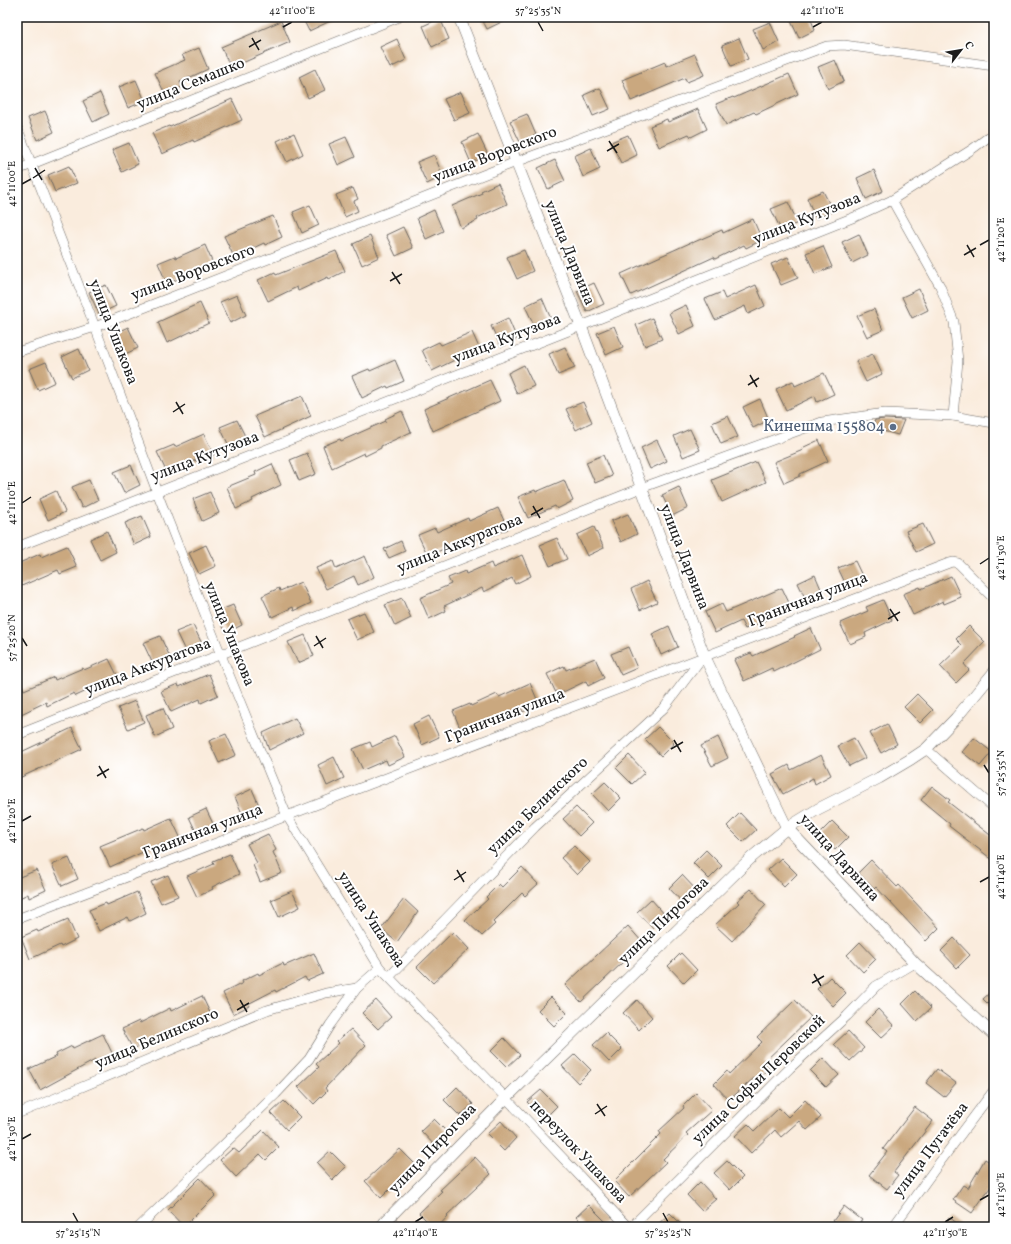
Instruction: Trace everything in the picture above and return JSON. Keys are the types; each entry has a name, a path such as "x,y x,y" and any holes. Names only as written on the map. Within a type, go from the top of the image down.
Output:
{"street":[{"name":"улица Семашко","path":"17,170 399,17"},
{"name":"улица Дарвина","path":"459,17 581,326 704,655 787,828 915,963 994,1035"},
{"name":"улица Воровского","path":"17,352 96,327 516,162 827,46 844,45 994,66"},
{"name":"улица Ушакова","path":"17,127 96,327 157,492 221,655 287,816 380,968 506,1098"},
{"name":"улица Кутузова","path":"17,547 850,219 892,200 971,150 994,133"},
{"path":"892,200 940,286 954,322 958,361 953,416"},
{"name":"улица Аккуратова","path":"17,735 641,488 822,422 885,413 953,416 994,423"},
{"name":"Граничная улица","path":"17,919 949,562 958,563 994,599"},
{"name":"улица Белинского","path":"389,978 535,827 664,708 704,655"},
{"name":"улица Пирогова","path":"380,1227 506,1098 752,857 787,828 818,809 879,778 926,750 994,672"},
{"path":"926,750 994,808"},
{"name":"улица Софьи Перовской","path":"629,1227 790,1068 847,1016 876,986 915,963"},
{"path":"139,1227 276,1094 309,1059 330,1025 357,988 380,968"},
{"name":"улица Белинского","path":"17,1114 267,1010 326,993 357,988"},
{"name":"улица Пугачёва","path":"893,1227 994,1090"},
{"name":"переулок Ушакова","path":"506,1098 629,1227"}],"building":[{"path":"302,17 339,17 309,31"},
{"path":"481,17 512,17 487,29"},
{"path":"789,17 810,17 815,30 799,38"},
{"path":"440,18 449,39 432,47 423,26"},
{"path":"281,21 290,42 231,68 221,47"},
{"path":"770,22 779,42 763,50 753,29"},
{"path":"739,38 748,59 731,66 722,45"},
{"path":"397,39 406,60 390,68 380,47"},
{"path":"199,48 208,69 180,82 182,87 165,94 155,73 185,60 182,55"},
{"path":"695,54 704,75 687,82 685,78 631,101 622,80 665,62 666,66"},
{"path":"835,60 844,81 828,89 818,67"},
{"path":"315,69 325,90 308,98 299,77"},
{"path":"789,74 798,94 756,114 754,112 726,125 716,104 733,97 734,98"},
{"path":"136,80 145,101 128,108 119,87"},
{"path":"600,88 610,109 593,116 584,95"},
{"path":"461,92 470,113 454,120 444,99"},
{"path":"100,93 109,114 93,122 83,101"},
{"path":"232,99 242,120 194,142 193,140 162,154 152,133 169,126 170,127"},
{"path":"698,109 707,129 691,137 689,134 659,147 650,126 667,119 668,122"},
{"path":"45,111 54,132 37,140 28,118"},
{"path":"527,114 536,135 520,142 510,121"},
{"path":"294,133 303,154 287,162 277,141"},
{"path":"478,134 488,155 471,163 462,142"},
{"path":"628,135 637,155 621,163 611,142"},
{"path":"346,137 355,157 338,165 329,144"},
{"path":"129,143 138,164 122,172 112,150"},
{"path":"591,148 600,169 583,177 574,156"},
{"path":"434,155 443,176 427,184 417,162"},
{"path":"555,160 565,181 548,189 538,168"},
{"path":"69,166 77,183 55,192 48,175"},
{"path":"874,170 883,191 866,199 857,178"},
{"path":"498,183 507,204 477,218 478,220 461,228 452,206 482,193 481,191"},
{"path":"353,188 358,199 354,201 358,211 345,217 336,195"},
{"path":"823,191 833,211 816,219 807,198"},
{"path":"788,202 798,223 781,230 771,209"},
{"path":"310,205 319,225 302,233 293,212"},
{"path":"434,210 443,231 426,239 417,218"},
{"path":"273,216 282,237 265,245 264,243 234,257 224,236"},
{"path":"753,219 762,240 746,248 744,245 715,259 714,257 631,295 621,274 692,242 722,230 723,233"},
{"path":"403,227 413,248 396,256 386,235"},
{"path":"859,234 868,255 852,263 842,242"},
{"path":"370,236 379,257 362,265 353,244"},
{"path":"205,245 214,266 198,273 196,271 167,284 158,263 175,256 176,258"},
{"path":"823,246 832,267 815,274 806,253"},
{"path":"524,250 533,271 517,279 507,257"},
{"path":"336,251 345,271 298,291 297,287 268,301 258,280 275,272 276,275"},
{"path":"788,257 798,278 781,285 771,264"},
{"path":"594,283 604,304 587,312 577,291"},
{"path":"106,285 116,306 99,314 89,292"},
{"path":"756,285 765,306 748,314 745,306 715,320 705,299 722,292 725,299"},
{"path":"919,289 928,310 912,318 902,297"},
{"path":"237,295 246,315 230,323 220,302"},
{"path":"542,298 551,319 535,327 525,306"},
{"path":"200,303 209,323 167,343 158,322"},
{"path":"686,305 695,326 679,334 669,313"},
{"path":"874,309 883,330 867,337 857,316"},
{"path":"508,318 517,339 501,347 491,326"},
{"path":"652,318 662,339 645,346 636,325"},
{"path":"614,326 623,347 606,355 597,333"},
{"path":"128,327 138,348 121,356 111,335"},
{"path":"472,332 481,352 465,360 463,356 432,371 422,350 439,342 441,345"},
{"path":"565,347 575,368 558,375 549,354"},
{"path":"79,349 88,370 72,378 62,357"},
{"path":"873,354 882,374 866,382 856,361"},
{"path":"395,360 404,381 388,388 387,386 362,398 352,376 369,369 370,371"},
{"path":"46,362 55,382 38,390 29,369"},
{"path":"524,365 534,386 517,394 508,373"},
{"path":"824,373 834,394 817,402 815,396 786,410 776,389 793,381 795,386"},
{"path":"490,380 500,401 433,431 424,409"},
{"path":"302,396 311,416 265,437 255,416"},
{"path":"760,399 769,420 753,428 743,407"},
{"path":"583,402 592,422 576,430 566,409"},
{"path":"402,411 411,432 381,446 381,448 365,456 364,453 332,468 323,446 340,439 341,441 386,421 385,419"},
{"path":"728,416 738,437 721,444 712,423"},
{"path":"237,420 247,440 230,448 220,427"},
{"path":"875,420 904,420 898,435 872,428"},
{"path":"690,429 700,450 683,457 674,436"},
{"path":"204,434 214,455 197,462 196,460 167,473 157,452 174,445 175,447"},
{"path":"657,440 667,461 650,469 641,448"},
{"path":"819,440 828,461 784,483 774,462 803,450 802,448"},
{"path":"307,453 316,474 299,481 290,460"},
{"path":"603,455 612,476 595,483 586,462"},
{"path":"756,462 766,482 722,502 712,480"},
{"path":"272,464 281,485 252,499 253,501 236,509 227,487 256,475 255,472"},
{"path":"131,465 140,485 124,493 114,472"},
{"path":"89,480 98,500 82,508 72,487"},
{"path":"564,480 573,501 557,509 555,506 528,518 518,497 535,490 536,492"},
{"path":"679,487 688,508 672,516 662,495"},
{"path":"56,491 65,512 48,520 39,499"},
{"path":"210,492 219,513 202,521 193,499"},
{"path":"498,508 508,529 491,536 490,533 461,547 459,542 428,556 418,535 435,528 437,532 468,518 469,521"},
{"path":"628,514 637,534 621,542 611,521"},
{"path":"142,516 151,537 134,545 125,523"},
{"path":"923,524 933,544 916,552 906,531"},
{"path":"594,527 604,548 587,556 577,535"},
{"path":"107,531 116,552 100,560 90,539"},
{"path":"557,538 567,559 550,566 540,545"},
{"path":"401,541 405,551 389,558 384,549"},
{"path":"206,545 216,566 199,574 189,553"},
{"path":"67,546 77,567 60,574 58,570 17,588 17,564 40,554 41,557"},
{"path":"522,555 531,576 515,584 512,578 484,592 482,588 444,606 446,611 429,619 420,598 451,584 448,578 465,571 466,574 491,563 493,568"},
{"path":"365,556 374,577 358,585 354,576 326,589 316,568 333,561 336,569"},
{"path":"855,561 865,582 848,589 838,568"},
{"path":"815,575 824,596 808,604 798,583"},
{"path":"951,576 961,597 944,604 943,601 913,615 903,594 920,587 921,589"},
{"path":"647,581 657,602 640,610 631,589"},
{"path":"301,582 311,603 294,611 293,607 272,617 262,596 279,588 280,591"},
{"path":"782,588 792,609 745,629 741,621 715,633 705,612 722,604 726,612"},
{"path":"402,598 411,618 395,626 385,605"},
{"path":"883,600 892,620 865,633 866,637 850,644 840,623 868,611 866,607"},
{"path":"233,605 242,625 226,633 216,612"},
{"path":"364,612 374,632 357,640 347,619"},
{"path":"193,625 203,646 186,653 176,632"},
{"path":"669,626 678,647 661,655 652,634"},
{"path":"969,626 985,642 964,664 969,670 956,683 940,666 962,645 956,639"},
{"path":"811,628 820,649 774,672 772,668 744,681 734,660 751,653 753,656"},
{"path":"305,635 314,656 298,663 288,642"},
{"path":"160,636 170,657 153,664 143,643"},
{"path":"628,647 637,668 621,675 611,654"},
{"path":"595,658 604,678 588,686 586,681 557,695 547,674 564,666 566,670"},
{"path":"109,659 119,679 102,687 101,684 76,696 74,693 47,706 46,702 17,716 17,675 24,690 54,677 55,680"},
{"path":"209,674 218,695 201,703 200,699 171,712 161,691 178,684 179,687"},
{"path":"530,683 539,704 523,712 521,708 490,723 489,720 462,733 453,711 470,704 471,706 497,694 499,697"},
{"path":"917,694 933,710 920,723 904,707"},
{"path":"135,701 144,722 128,729 118,708"},
{"path":"163,708 172,729 155,737 146,715"},
{"path":"429,716 439,737 422,745 413,724"},
{"path":"295,718 303,733 269,750 263,733"},
{"path":"887,724 897,744 881,753 870,733"},
{"path":"658,727 674,743 661,756 645,739"},
{"path":"72,728 82,749 17,779 17,754"},
{"path":"226,734 236,755 219,763 209,741"},
{"path":"395,736 405,757 388,765 386,760 363,770 353,749 370,742 372,747"},
{"path":"718,737 728,758 712,766 701,746"},
{"path":"854,738 865,758 849,766 838,746"},
{"path":"974,738 992,752 980,766 962,752"},
{"path":"629,755 645,772 632,784 616,768"},
{"path":"821,755 831,775 815,784 813,778 783,794 772,774 789,765 791,770"},
{"path":"334,757 344,778 327,786 318,765"},
{"path":"605,782 621,798 608,811 592,794"},
{"path":"932,786 950,800 948,802 994,838 994,861 949,826 950,824 921,800"},
{"path":"252,789 261,810 244,818 235,797"},
{"path":"576,807 592,823 579,836 563,819"},
{"path":"206,809 216,830 199,838 189,817"},
{"path":"740,813 756,830 743,842 727,826"},
{"path":"171,818 181,839 164,846 163,843 110,867 100,846 143,828 144,830"},
{"path":"832,821 848,837 835,850 819,834"},
{"path":"268,834 276,850 273,852 282,873 260,882 253,865 257,863 247,844"},
{"path":"574,846 590,862 577,875 561,858"},
{"path":"706,850 722,866 709,879 693,863"},
{"path":"230,854 239,874 212,887 213,889 197,897 187,876 214,864 213,861"},
{"path":"69,858 78,879 62,886 52,865"},
{"path":"781,858 797,874 784,887 768,870"},
{"path":"871,860 897,887 899,885 939,928 926,941 876,887 874,889 858,873"},
{"path":"522,867 538,884 525,896 522,893 493,922 495,924 482,936 465,920 488,899 486,897 499,884 502,887"},
{"path":"37,870 46,890 29,898 28,894 17,899 17,878"},
{"path":"168,875 178,896 161,903 151,882"},
{"path":"682,875 698,892 685,905 669,888"},
{"path":"751,889 766,905 732,941 715,925 739,903 737,901"},
{"path":"292,891 300,907 279,917 271,900"},
{"path":"137,892 146,913 130,921 128,917 99,931 89,910 106,903 107,905"},
{"path":"404,899 418,912 397,942 381,929"},
{"path":"651,899 666,916 653,929 637,912"},
{"path":"68,919 77,939 30,959 21,937 37,930 38,932"},
{"path":"628,926 643,943 581,1002 565,985"},
{"path":"453,932 469,949 433,983 417,967"},
{"path":"954,938 970,955 957,968 941,951"},
{"path":"860,942 876,959 863,972 847,955"},
{"path":"314,953 323,974 307,981 305,977 276,992 275,990 248,1004 249,1006 233,1014 223,993 243,983 242,981 258,973 259,975 283,963 284,966"},
{"path":"681,953 697,970 684,983 668,966"},
{"path":"830,977 846,993 833,1006 817,989"},
{"path":"994,989 994,1010 983,999"},
{"path":"915,991 931,1008 917,1021 902,1004"},
{"path":"202,996 212,1017 195,1025 194,1022 133,1049 122,1029 139,1021 140,1023 170,1008 171,1011"},
{"path":"551,997 567,1013 554,1026 538,1010"},
{"path":"376,1000 391,1017 378,1029 362,1013"},
{"path":"637,1000 652,1017 639,1030 623,1013"},
{"path":"795,1000 811,1017 764,1062 769,1068 756,1080 754,1078 729,1100 714,1084 727,1071 729,1074 762,1042 757,1037"},
{"path":"878,1009 894,1026 881,1038 865,1022"},
{"path":"351,1029 366,1045 325,1088 327,1091 314,1104 298,1087 319,1067 316,1064 339,1043 337,1041"},
{"path":"848,1031 864,1048 850,1061 834,1044"},
{"path":"606,1033 622,1049 609,1062 593,1045"},
{"path":"103,1034 113,1055 97,1063 95,1060 40,1090 29,1069 57,1056 56,1054 72,1046 73,1048"},
{"path":"504,1038 520,1055 507,1067 491,1051"},
{"path":"575,1054 591,1070 578,1083 562,1066"},
{"path":"823,1058 839,1075 826,1087 810,1071"},
{"path":"937,1069 956,1083 944,1097 926,1083"},
{"path":"457,1087 473,1104 460,1116 444,1100"},
{"path":"541,1090 557,1106 544,1119 527,1102"},
{"path":"696,1093 712,1110 686,1133 688,1135 663,1159 666,1162 629,1197 614,1181 661,1134 659,1131 684,1108 683,1106"},
{"path":"805,1100 821,1117 807,1130 799,1121 781,1137 775,1130 751,1153 735,1136 748,1124 755,1131 779,1108 788,1117"},
{"path":"284,1101 300,1117 287,1130 271,1113"},
{"path":"915,1107 933,1121 894,1172 898,1175 887,1189 869,1175 887,1152 883,1149"},
{"path":"434,1119 450,1135 437,1148 421,1131"},
{"path":"501,1121 516,1138 504,1151 487,1134"},
{"path":"263,1130 279,1147 266,1160 260,1154 236,1177 220,1160 233,1148 239,1153"},
{"path":"400,1149 416,1165 381,1198 365,1181"},
{"path":"330,1151 346,1167 333,1180 317,1163"},
{"path":"475,1157 491,1174 447,1215 448,1216 438,1227 433,1227 419,1213 442,1191 440,1190"},
{"path":"985,1159 994,1165 994,1182 972,1213 953,1200 963,1185 968,1188"},
{"path":"727,1161 743,1177 730,1190 714,1173"},
{"path":"200,1178 216,1195 184,1227 168,1210"},
{"path":"700,1182 716,1199 702,1211 687,1195"},
{"path":"589,1205 605,1221 599,1227 585,1227 576,1217"},
{"path":"844,1206 862,1220 857,1227 841,1227 833,1221"},
{"path":"670,1213 684,1227 655,1227"},
{"path":"949,1217 962,1227 942,1227"}],"place":[{"name":"Кинешма 155804","path":"893,427"}]}
